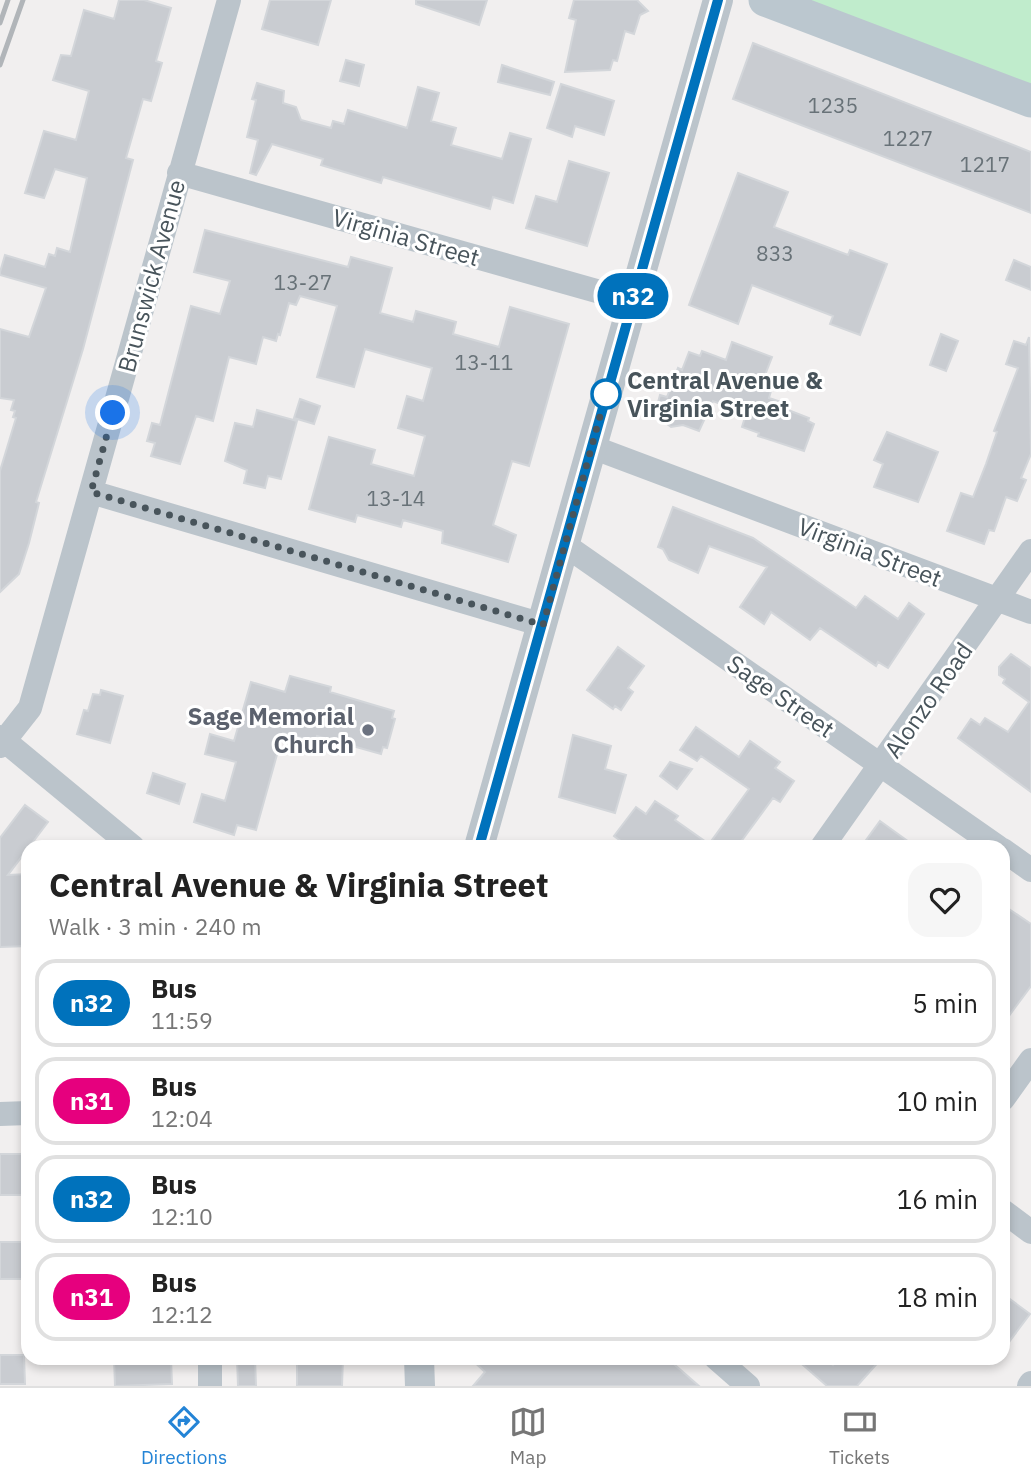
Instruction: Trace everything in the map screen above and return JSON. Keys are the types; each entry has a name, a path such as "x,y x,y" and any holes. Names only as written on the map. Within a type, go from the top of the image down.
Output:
{"main road":[{"path":"765,0 1031,101"}],"street":[{"name":"Brunswick Avenue","path":"1,741 30,708 229,0"},
{"path":"486,840 632,301 718,0"},
{"name":"Virginia Street","path":"180,173 632,301"},
{"name":"Virginia Street","path":"592,447 1031,612"},
{"path":"91,492 543,625"},
{"name":"Sage Street","path":"565,545 988,840"},
{"name":"Alonzo Road","path":"827,840 999,600 1031,551"},
{"path":"1,741 124,840"},
{"path":"1010,855 1031,870"},
{"path":"1010,1089 1031,1060"},
{"path":"0,1114 21,1114"},
{"path":"1010,1216 1031,1232"},
{"path":"210,1365 210,1386"},
{"path":"419,1365 420,1386"},
{"path":"724,1365 748,1386"}],"green space":[{"path":"773,0 1031,0 1031,97"}],"building":[{"path":"119,0 144,0 171,8 156,61 162,63 151,101 143,99 126,158 133,160 83,349 36,502 39,503 29,543 19,574 0,592 0,471 16,418 13,417 15,411 11,410 14,400 0,398 0,329 29,337 46,288 0,275 0,272 5,255 45,267 49,254 55,256 57,248 70,252 87,178 55,169 44,198 25,193 44,131 76,140 89,91 53,80 61,55 71,56 84,10 114,19"},
{"path":"270,0 331,0 318,45 262,29"},
{"path":"416,0 487,0 479,25 416,4"},
{"path":"574,0 637,0 648,11 640,15 634,34 625,31 617,61 613,60 610,70 565,72 576,20 569,18"},
{"path":"753,43 1031,152 1031,213 733,99"},
{"path":"346,60 364,65 359,86 340,81"},
{"path":"502,65 554,82 550,95 498,82"},
{"path":"257,83 284,91 283,103 296,107 301,120 331,128 333,121 344,124 348,110 407,128 418,87 439,93 431,121 456,128 451,145 502,159 510,133 531,139 513,203 493,197 490,209 383,177 381,183 321,165 323,159 272,144 256,175 250,173 258,140 247,137 256,100 252,99"},
{"path":"561,84 614,101 604,135 575,126 572,137 547,128"},
{"path":"569,161 609,173 587,246 526,228 536,196 557,202"},
{"path":"738,173 788,192 774,227 848,255 850,250 887,264 860,335 830,324 833,316 752,285 738,324 689,305"},
{"path":"205,230 348,267 351,257 392,268 380,313 413,322 416,311 456,322 453,334 499,347 510,307 569,324 529,466 512,461 493,525 516,535 508,562 442,543 443,531 403,520 401,527 357,515 355,522 309,509 329,437 375,450 371,464 414,476 425,436 398,428 407,396 423,401 432,368 365,349 354,387 317,377 337,306 300,296 296,305 289,303 280,335 278,334 276,341 263,337 256,364 229,357 213,421 196,416 180,464 151,456 155,443 147,441 152,423 160,425 191,306 220,314 230,281 194,272"},
{"path":"1014,260 1031,267 1031,290 1006,280"},
{"path":"941,334 958,341 946,371 930,365"},
{"path":"1029,337 1031,454 1021,478 1026,480 1017,501 1006,497 994,531 989,530 984,544 947,531 961,493 973,497 986,464 997,432 994,431 1018,368 1006,364 1014,341 1026,345"},
{"path":"732,342 772,357 760,388 771,391 769,398 784,403 783,408 809,418 808,421 814,424 804,451 758,436 759,433 742,427 746,414 713,401 699,431 683,425 671,427 659,418 656,410 660,395 667,397 678,368 682,370 689,352 700,356 702,351 726,360"},
{"path":"300,399 320,406 314,424 294,418"},
{"path":"257,410 297,421 281,479 268,476 265,488 244,483 247,470 225,461 235,423 253,427"},
{"path":"887,432 938,452 918,502 874,487 883,464 874,460"},
{"path":"673,507 753,538 856,608 865,596 898,619 909,603 924,614 888,668 878,662 876,666 820,628 810,640 771,612 764,624 740,607 767,567 709,546 698,573 669,560 663,549 658,547"},
{"path":"618,647 644,666 628,688 633,692 621,710 615,706 613,709 587,690"},
{"path":"1011,654 1031,668 1031,792 958,738 971,719 980,725 985,718 1008,732 1029,702 1003,683 1005,679 999,675 999,667"},
{"path":"290,676 331,687 330,692 394,711 392,718 395,719 387,748 383,747 381,754 317,736 316,742 283,733 256,830 237,825 234,835 194,822 202,794 225,801 236,762 205,754 210,734 234,741 251,682 285,692"},
{"path":"101,690 123,696 110,743 77,734 84,710 88,711 93,694 100,695"},
{"path":"696,727 739,757 750,741 780,762 775,768 794,781 780,802 773,798 742,840 712,840 749,789 701,756 697,761 680,750"},
{"path":"573,735 611,746 605,769 626,775 615,813 559,797"},
{"path":"670,762 692,769 677,789 660,776"},
{"path":"153,773 185,784 179,804 147,793"},
{"path":"655,801 678,816 675,820 703,840 619,840 614,836 636,807 646,814"},
{"path":"25,805 48,822 34,840 21,840 21,858 8,875 21,874 21,946 0,947 0,838"},
{"path":"880,821 906,840 866,840"},
{"path":"1010,910 1031,924 1031,986 1010,1014"},
{"path":"0,1154 21,1154 21,1195 0,1195"},
{"path":"0,1242 21,1242 21,1279 0,1279"},
{"path":"1010,1299 1030,1314 1010,1341"},
{"path":"0,1355 21,1355 25,1384 0,1384"},
{"path":"114,1365 171,1365 172,1384 115,1386"},
{"path":"237,1365 255,1365 256,1386 238,1386"},
{"path":"297,1365 343,1365 342,1386 297,1386"},
{"path":"478,1365 675,1365 699,1386 473,1386 485,1372"},
{"path":"803,1365 876,1365 857,1386 827,1386"}],"railway":[{"path":"0,23 8,0"},
{"path":"0,65 23,0"}],"bus line":[{"name":"n32","path":"481,840 718,0"}],"place":[{"name":"Central Avenue & Virginia Street","path":"606,394"},
{"name":"Sage Memorial Church","path":"368,730"}],"route":[{"path":"113,413 91,492 543,625 606,394"}]}
